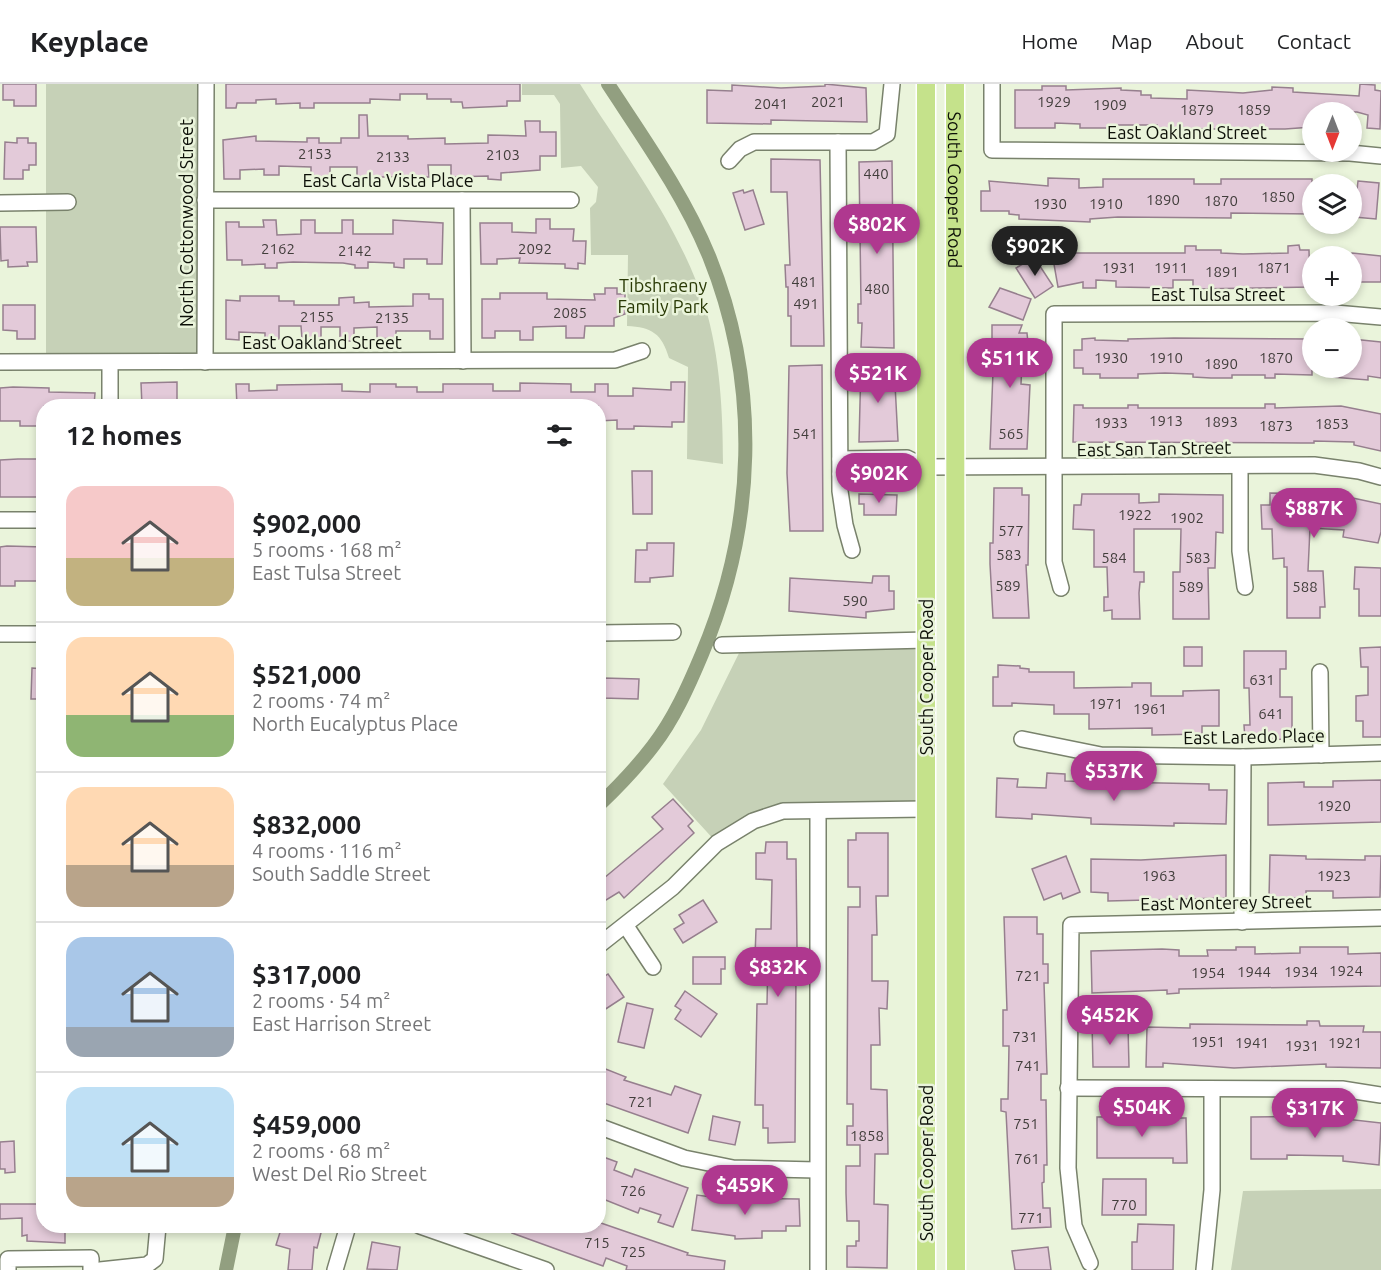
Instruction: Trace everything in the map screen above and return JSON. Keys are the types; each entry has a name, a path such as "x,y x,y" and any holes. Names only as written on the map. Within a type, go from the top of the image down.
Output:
{"main road":[{"name":"South Cooper Road","path":"926,1270 927,84"},
{"name":"South Cooper Road","path":"955,84 956,1270"},
{"path":"925,809 954,810"}],"street":[{"name":"North Cottonwood Street","path":"205,362 206,84"},
{"path":"729,161 740,149 754,142 873,142 887,134 892,84"},
{"name":"East Oakland Street","path":"992,84 992,150 1350,153 1381,156"},
{"path":"838,142 840,466 845,525 852,550"},
{"name":"East Carla Vista Place","path":"205,200 571,200"},
{"path":"462,200 463,361"},
{"path":"0,203 68,202"},
{"name":"East Tulsa Street","path":"1054,468 1054,314 1335,313 1381,317"},
{"name":"East Oakland Street","path":"0,362 615,360 642,351"},
{"path":"110,363 110,399"},
{"name":"East San Tan Street","path":"840,466 878,466 907,458 925,467 1314,465 1359,471 1381,477"},
{"path":"1240,466 1240,551 1245,587"},
{"path":"1054,468 1054,562 1061,588"},
{"path":"0,520 36,520"},
{"path":"606,633 673,632"},
{"path":"0,634 36,634"},
{"path":"722,645 927,640"},
{"path":"1320,672 1321,755"},
{"name":"East Laredo Place","path":"1022,739 1101,755 1243,757 1381,753"},
{"path":"1242,922 1243,757"},
{"path":"606,940 626,926 726,837 753,821 783,811 925,809"},
{"path":"818,811 818,1270"},
{"name":"East Monterey Street","path":"1068,1088 1071,925 1381,918"},
{"path":"626,926 653,967"},
{"path":"1090,1263 1074,1226 1068,1168 1068,1088 1342,1089 1381,1095"},
{"path":"1204,1270 1212,1190 1212,1089"},
{"path":"606,1129 684,1158 733,1168 817,1170"},
{"path":"100,1270 147,1265 155,1259 158,1251 158,1233"},
{"path":"335,1270 346,1233"},
{"path":"440,1233 546,1270"},
{"path":"8,1270 8,1259 91,1258 91,1270"}],"green space":[{"path":"46,84 197,84 197,353 46,353"},
{"name":"Tibshraeny Family Park","path":"522,84 580,84 650,191 681,247 705,306 714,344 721,404 723,464 687,459 688,367 669,358 663,343 655,333 643,328 627,326 628,255 591,255 590,208 596,202 598,187 581,166 561,168 560,104 554,95 522,95"},
{"path":"927,640 925,809 783,811 717,843 663,784 701,730 743,645"},
{"path":"1381,1189 1381,1270 1231,1270 1243,1191"}],"building":[{"path":"3,84 36,84 36,106 14,106 14,100 3,100"},
{"path":"226,84 520,84 520,101 507,101 507,106 463,108 462,102 451,102 451,99 427,99 427,94 400,94 400,100 370,99 370,103 314,103 314,108 300,108 300,103 276,104 276,99 256,100 256,103 237,103 236,108 226,108"},
{"path":"825,84 866,88 867,122 771,120 771,124 707,123 707,90 732,91 732,85 781,88 825,86"},
{"path":"1360,84 1375,85 1375,90 1381,91 1380,129 1367,128 1368,115 1362,113 1362,102 1302,102 1302,128 1157,129 1157,125 1113,125 1113,128 1080,128 1080,124 1055,123 1055,128 1015,128 1015,90 1042,90 1042,86 1066,86 1066,90 1121,88 1121,90 1141,91 1141,95 1151,95 1151,98 1187,99 1187,90 1243,93 1272,90 1272,87 1293,88 1293,92 1359,96"},
{"path":"359,115 367,115 368,136 408,136 408,139 445,138 445,144 488,143 488,135 526,136 525,121 540,121 540,132 556,132 556,156 540,156 540,170 501,173 501,180 488,179 488,176 451,177 451,165 428,165 429,177 369,177 369,180 357,180 357,167 330,167 330,177 311,178 311,167 279,166 279,175 264,175 264,169 240,170 240,179 224,179 223,140 256,136 256,141 307,142 307,138 319,138 319,143 341,143 341,138 359,138"},
{"path":"17,138 28,138 28,143 36,143 36,165 29,165 29,170 23,170 23,179 4,179 5,142 17,143"},
{"path":"771,159 820,160 824,346 791,346 791,316 788,316 785,265 790,265 787,192 771,192"},
{"path":"892,161 894,348 861,347 862,323 858,323 858,304 861,304 859,162"},
{"path":"1048,178 1079,179 1079,188 1103,187 1103,179 1194,179 1194,184 1221,184 1221,179 1302,179 1302,214 1231,213 1231,218 1118,217 1090,219 1090,222 1019,219 1019,215 1009,214 1009,211 981,211 981,191 990,191 989,181 1048,186"},
{"path":"1362,181 1379,183 1376,219 1362,218"},
{"path":"743,190 744,193 753,190 764,224 745,230 733,193"},
{"path":"536,219 550,219 550,229 574,229 573,241 586,241 585,264 578,263 578,269 565,268 565,264 519,263 520,258 497,259 497,264 481,264 480,223 512,223 512,232 536,233"},
{"path":"263,220 276,220 277,235 301,234 301,220 315,220 315,233 342,233 342,220 353,220 353,234 393,234 393,220 443,223 442,264 427,264 427,259 404,259 404,268 394,267 394,263 368,262 368,268 355,268 355,265 343,263 293,262 277,263 277,268 265,268 265,264 242,265 242,260 227,260 226,222 239,222 239,227 264,227"},
{"path":"0,227 36,227 37,262 27,262 28,266 8,267 8,260 1,261"},
{"path":"1072,245 1074,253 1185,253 1185,246 1196,246 1196,250 1221,250 1221,253 1243,254 1288,253 1288,246 1299,245 1302,250 1302,287 1193,289 1193,280 1173,280 1173,288 1116,287 1116,281 1096,280 1096,288 1083,288 1083,282 1058,287 1052,253 1062,251 1061,247"},
{"path":"1362,254 1381,256 1381,282 1362,282"},
{"path":"1034,257 1053,286 1035,298 1016,268"},
{"path":"605,288 617,288 617,294 625,294 625,314 614,318 614,326 585,326 584,338 566,338 566,326 533,327 533,340 520,340 520,331 495,331 495,338 482,338 482,299 500,299 500,293 547,293 547,299 595,300 594,294 605,294"},
{"path":"1000,288 1031,299 1023,320 989,307"},
{"path":"413,294 429,294 429,299 443,299 443,339 430,339 430,331 396,331 396,338 377,339 377,327 354,328 354,341 340,341 340,327 321,327 321,339 302,339 301,326 279,326 279,339 265,339 265,333 239,332 239,340 226,339 226,300 240,301 240,296 279,296 279,301 294,301 294,305 339,305 339,298 354,297 354,303 369,302 369,307 413,306"},
{"path":"3,305 35,305 35,339 17,339 17,331 3,330"},
{"path":"992,325 1022,325 1019,333 1027,333 1030,364 1022,364 1021,384 1030,385 1027,449 990,449 994,346 992,346"},
{"path":"1174,338 1302,339 1302,375 1275,374 1275,378 1265,378 1265,375 1232,375 1232,378 1211,378 1193,377 1193,374 1165,373 1138,374 1138,378 1100,378 1100,374 1083,374 1083,368 1074,368 1074,350 1082,350 1082,339 1128,341 1128,339"},
{"path":"1362,340 1381,342 1381,378 1368,376 1368,380 1344,378 1362,378"},
{"path":"822,365 823,531 790,531 787,473 789,366"},
{"path":"861,365 894,365 898,441 859,442"},
{"path":"177,382 177,399 142,399 141,383"},
{"path":"671,382 685,382 684,422 672,422 672,427 634,426 634,429 617,429 617,420 606,421 606,399 237,399 236,384 249,384 249,391 277,390 277,385 342,384 342,391 370,392 370,384 396,384 396,387 417,387 417,392 443,392 443,384 493,384 493,391 520,391 520,383 571,384 571,392 595,392 595,384 608,384 608,396 633,396 633,388 671,390"},
{"path":"0,388 49,388 49,392 95,393 95,399 36,399 36,426 20,426 20,421 0,421"},
{"path":"1265,404 1275,404 1275,408 1341,406 1381,414 1381,451 1354,445 1354,442 1073,442 1074,405 1083,405 1083,408 1128,408 1128,405 1138,405 1138,408 1265,408"},
{"path":"36,459 36,497 0,497 0,460"},
{"path":"632,471 652,471 652,514 633,514"},
{"path":"994,488 1022,488 1022,495 1029,495 1028,565 1026,565 1029,618 993,618 990,543 993,543"},
{"path":"1270,493 1334,494 1381,504 1381,532 1378,543 1343,537 1344,530 1310,528 1308,571 1323,571 1325,607 1320,607 1320,618 1287,618 1287,567 1284,567 1284,558 1273,559 1272,529 1262,529 1261,505 1270,505"},
{"path":"859,494 897,495 896,515 864,515 864,504 859,504"},
{"path":"1082,494 1139,494 1139,503 1159,502 1159,494 1223,495 1223,533 1216,532 1215,568 1208,568 1209,619 1173,619 1173,572 1180,572 1181,529 1134,529 1134,572 1144,572 1144,582 1140,582 1139,593 1140,619 1112,619 1112,610 1104,611 1104,597 1108,597 1107,567 1094,567 1094,530 1073,529 1074,505 1081,505"},
{"path":"647,543 674,543 673,576 650,578 650,582 635,582 636,550 647,550"},
{"path":"0,547 36,547 36,581 15,581 15,586 0,586"},
{"path":"1355,567 1381,568 1381,616 1359,616 1359,589 1354,589"},
{"path":"873,576 889,576 889,591 894,591 894,609 866,612 866,618 789,611 790,578 872,583"},
{"path":"1184,647 1202,647 1202,666 1184,666"},
{"path":"1381,647 1381,737 1363,737 1363,721 1356,721 1356,696 1368,695 1368,667 1361,667 1360,648"},
{"path":"1244,651 1286,651 1286,669 1280,669 1280,697 1292,697 1292,739 1245,740 1244,725 1250,725 1249,688 1244,688"},
{"path":"998,665 1020,666 1020,668 1029,669 1029,672 1074,672 1074,688 1132,687 1132,683 1151,683 1151,696 1183,696 1183,691 1219,690 1219,726 1202,726 1202,734 1152,735 1152,728 1089,729 1089,714 1054,714 1054,705 1012,703 1012,706 993,706 993,677 998,677"},
{"path":"32,668 36,668 36,699 31,699"},
{"path":"606,678 639,679 638,699 606,698"},
{"path":"1047,773 1065,774 1065,781 1209,784 1209,790 1227,790 1226,824 1174,823 1174,826 1091,824 1091,818 1032,814 1032,819 996,817 997,778 1018,779 1017,787 1046,788"},
{"path":"1381,780 1381,822 1268,825 1268,783 1304,782 1304,787 1333,787 1333,781"},
{"path":"673,799 693,821 688,826 694,833 624,898 619,892 606,900 606,876 663,829 652,817"},
{"path":"856,833 888,833 888,896 876,896 877,935 872,935 872,981 888,981 887,1009 879,1008 880,1045 871,1045 871,1089 887,1090 888,1154 875,1154 874,1204 888,1205 887,1268 847,1267 847,1246 856,1246 856,1241 859,1241 859,1221 847,1221 846,1193 846,1166 860,1166 860,1145 847,1145 847,1126 853,1126 853,1104 847,1104 848,907 860,907 860,887 848,887 848,840 856,840"},
{"path":"766,842 787,842 787,859 796,859 797,949 787,949 787,968 796,968 795,1142 768,1143 768,1128 763,1128 763,1105 755,1105 757,1004 767,1004 768,957 755,957 756,929 771,929 772,880 756,879 756,853 765,853"},
{"path":"1226,855 1226,898 1108,901 1108,893 1091,892 1091,859 1141,860"},
{"path":"1270,855 1306,856 1306,859 1365,860 1365,856 1381,856 1380,897 1333,898 1333,891 1306,891 1306,898 1269,898"},
{"path":"1066,856 1080,892 1063,899 1061,893 1044,900 1032,869"},
{"path":"703,900 717,922 683,943 674,929 684,923 679,915"},
{"path":"1004,917 1037,917 1037,934 1043,934 1043,964 1048,964 1048,983 1044,983 1047,1074 1041,1074 1041,1100 1046,1100 1047,1165 1044,1165 1044,1182 1042,1183 1043,1208 1050,1208 1051,1227 1012,1229 1006,1112 1001,1111 1001,1099 1008,1099 1009,1046 1003,1046 1003,1010 1007,1010"},
{"path":"1236,947 1255,947 1255,954 1300,953 1300,947 1348,947 1348,954 1381,953 1381,986 1179,989 1179,993 1167,994 1167,990 1092,993 1091,951 1162,949 1179,950 1179,956 1208,956 1207,950 1236,950"},
{"path":"693,957 725,957 725,969 721,969 721,984 693,984"},
{"path":"608,974 624,997 606,1009 606,975"},
{"path":"685,991 717,1014 701,1037 675,1019 681,1010 675,1006"},
{"path":"627,1003 653,1009 644,1048 618,1042"},
{"path":"1307,1021 1319,1021 1320,1026 1364,1026 1363,1032 1381,1032 1381,1068 1326,1067 1326,1064 1234,1068 1163,1063 1163,1067 1146,1067 1147,1027 1190,1028 1190,1024 1307,1025"},
{"path":"1092,1022 1102,1022 1102,1027 1128,1026 1129,1067 1093,1067"},
{"path":"606,1069 626,1077 624,1080 671,1095 675,1086 701,1095 688,1133 606,1104"},
{"path":"713,1116 740,1122 735,1145 709,1140"},
{"path":"1171,1116 1171,1118 1186,1118 1187,1163 1173,1163 1173,1158 1097,1158 1097,1117"},
{"path":"1317,1116 1316,1123 1346,1123 1346,1119 1381,1123 1379,1165 1343,1161 1343,1156 1287,1155 1287,1159 1251,1159 1251,1117"},
{"path":"14,1141 15,1172 5,1173 5,1169 0,1169 0,1142"},
{"path":"606,1158 617,1162 614,1170 632,1177 635,1169 688,1188 673,1227 658,1222 661,1215 640,1208 638,1213 606,1200"},
{"path":"1103,1179 1146,1179 1146,1215 1102,1215"},
{"path":"712,1193 724,1195 724,1198 799,1199 800,1226 786,1226 786,1231 762,1231 762,1238 735,1239 735,1236 692,1230 697,1195 711,1197"},
{"path":"0,1204 36,1204 36,1233 65,1233 65,1243 27,1241 27,1235 22,1236 22,1218 0,1219"},
{"path":"1138,1224 1174,1225 1173,1270 1132,1270 1132,1242 1137,1242"},
{"path":"606,1225 688,1253 687,1255 725,1261 724,1270 626,1270 627,1266 606,1258 603,1266 512,1233 606,1233"},
{"path":"280,1233 321,1233 317,1248 314,1247 312,1270 288,1270 290,1249 276,1245"},
{"path":"372,1242 400,1247 397,1270 367,1269"},
{"path":"1048,1247 1051,1270 1015,1270 1012,1251"}],"waterway":[{"path":"606,798 661,736 702,654 720,605 733,556 742,506 745,455 744,405 737,355 726,305 709,256 676,189 608,84"},
{"path":"226,1270 234,1233"}]}
